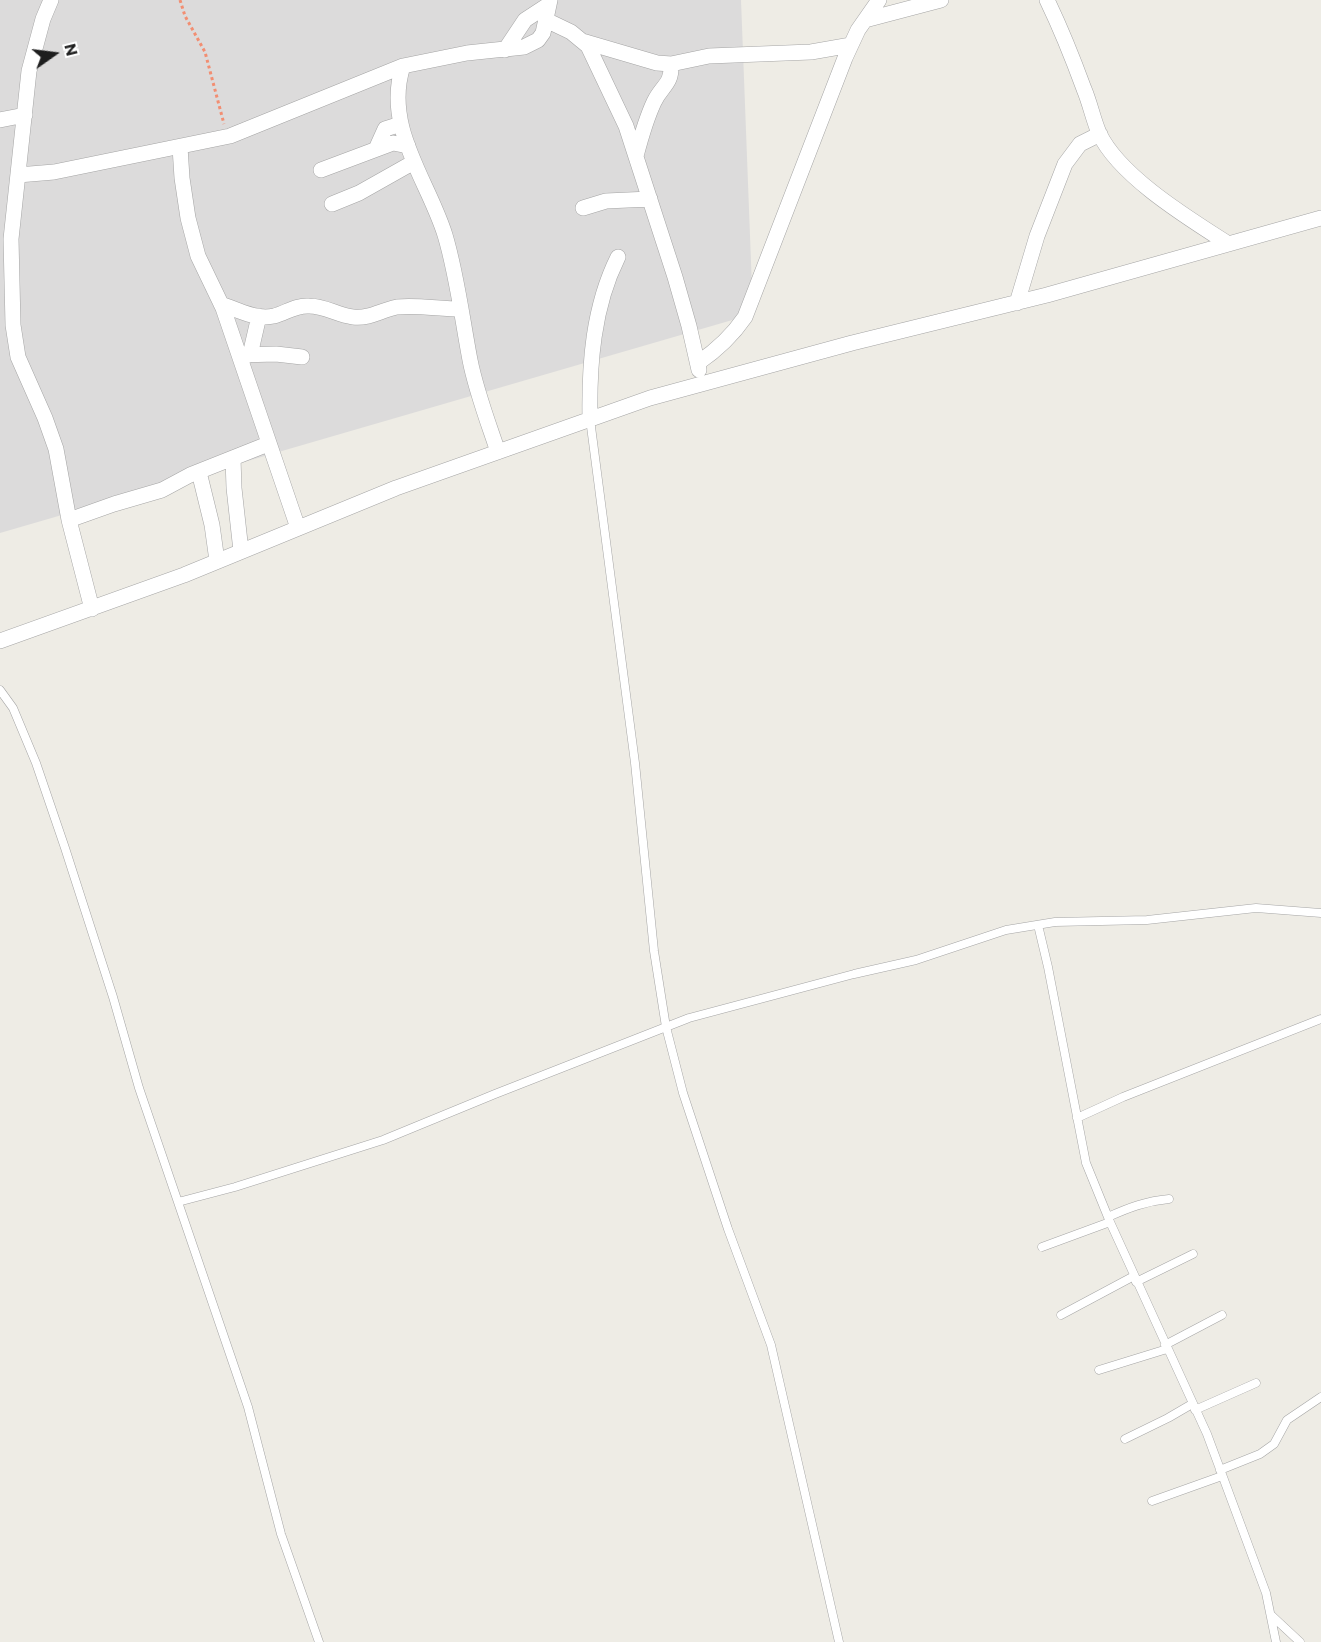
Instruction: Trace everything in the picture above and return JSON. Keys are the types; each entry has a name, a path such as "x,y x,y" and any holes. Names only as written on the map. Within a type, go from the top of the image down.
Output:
{"street":[{"path":"51,0 43,19 29,70 11,239 13,325 18,357 56,449 69,520 92,609"},
{"path":"698,363 727,340 745,317 799,173 851,45 879,0"},
{"path":"865,20 941,0"},
{"path":"1047,0 1071,53 1100,134 1119,160 1181,213 1227,243"},
{"path":"18,175 54,172 224,138 403,66 467,53 524,48 538,40 543,33 548,8"},
{"path":"548,8 588,46 626,126 689,326 702,385"},
{"path":"505,50 525,20 548,8"},
{"path":"582,41 657,63 670,64 709,56 811,52 851,45"},
{"path":"636,156 641,135 656,99 670,80 670,64"},
{"path":"403,66 399,80 398,102 401,124 414,162 445,235 470,362 498,452"},
{"path":"0,120 25,115"},
{"path":"376,149 385,129 401,124"},
{"path":"1017,303 1037,236 1065,164 1080,144 1100,134"},
{"path":"321,170 393,143 408,146"},
{"path":"180,147 188,218 198,256 244,355 268,444 298,528"},
{"path":"332,204 359,193 414,162"},
{"path":"583,208 606,201 650,199"},
{"path":"0,641 217,561 407,484 650,398 852,343 1017,303 1321,218"},
{"path":"590,419 594,344 602,292 618,257"},
{"path":"221,304 259,316 274,316 291,308 307,305 324,307 340,315 354,317 369,317 394,308 410,306 461,309"},
{"path":"244,355 259,316"},
{"path":"244,355 276,354 302,357"},
{"path":"69,520 162,490 268,444"},
{"path":"233,458 241,551"},
{"path":"199,472 213,525 217,561"}],"lane":[{"path":"590,419 635,763 654,951 666,1027 683,1093 728,1229 771,1345 839,1642"},
{"path":"0,690 13,708 36,763 113,997 140,1088 248,1407 281,1534 319,1642"},
{"path":"178,1202 235,1187 383,1140 689,1018 916,960 1006,930 1055,922 1147,920 1256,908 1321,913"},
{"path":"1038,925 1086,1163 1221,1473 1266,1593 1276,1642"},
{"path":"1077,1118 1144,1088 1321,1019"},
{"path":"1042,1247 1109,1220 1134,1206 1169,1199"},
{"path":"1061,1315 1193,1254"},
{"path":"1099,1370 1166,1347 1222,1316"},
{"path":"1125,1439 1168,1418 1256,1383"},
{"path":"1152,1501 1221,1473 1260,1454 1274,1444 1287,1420 1321,1397"},
{"path":"1271,1615 1300,1642"}],"path":[{"path":"180,0 185,16 209,64 224,126 224,138"}],"shaded area":[{"path":"0,0 741,0 753,314 0,533"}]}
